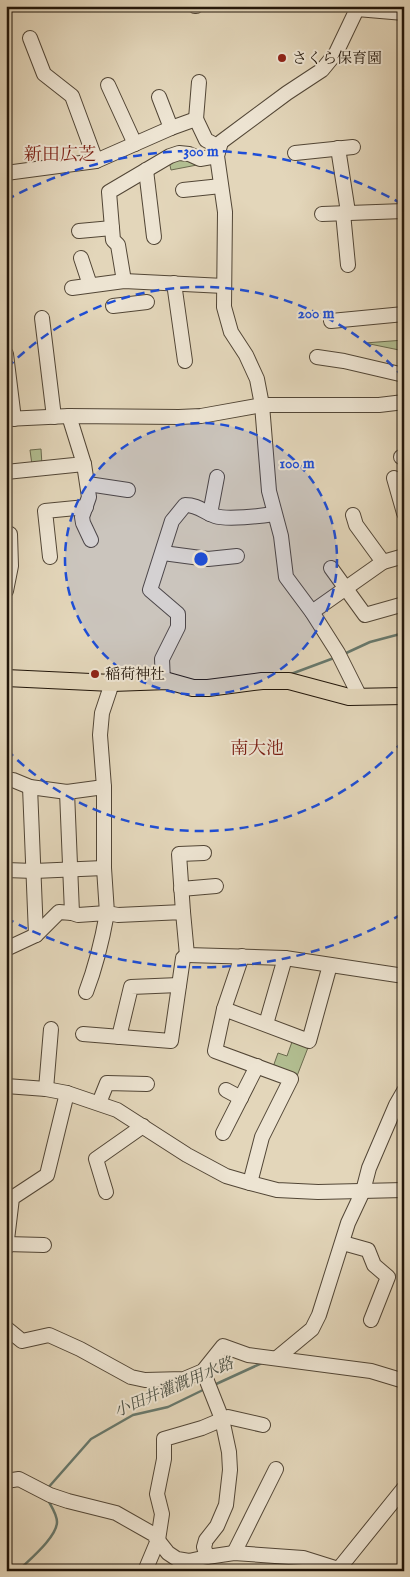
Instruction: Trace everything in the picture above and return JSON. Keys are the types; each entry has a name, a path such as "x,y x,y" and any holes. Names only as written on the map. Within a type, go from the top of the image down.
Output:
{"main road":[{"path":"6,678 112,683 168,681 193,688 208,688 262,681 290,681 349,697 404,696"}],"street":[{"path":"360,697 338,653 312,612 286,577 278,520 274,514 269,491 262,405 257,379 246,355 230,332 224,307 225,212 218,152 221,142 322,70 336,53 362,8 404,14"},
{"path":"30,38 44,74 72,96 96,161"},
{"path":"199,82 196,119 206,140 218,152"},
{"path":"108,86 135,144"},
{"path":"159,97 171,128"},
{"path":"6,173 96,161 196,119"},
{"path":"295,153 353,147"},
{"path":"338,148 348,265"},
{"path":"133,304 118,245 113,240 109,192 170,156 179,153 189,154 200,159 218,152"},
{"path":"146,170 154,238"},
{"path":"182,190 221,186"},
{"path":"322,214 404,211"},
{"path":"80,231 112,228"},
{"path":"81,258 90,286"},
{"path":"72,288 127,281 224,286"},
{"path":"174,283 185,361"},
{"path":"113,306 147,302"},
{"path":"331,322 404,314"},
{"path":"42,318 54,417"},
{"path":"6,354 10,419 68,416 179,417 201,416 262,405 379,405 404,402"},
{"path":"317,357 344,361 404,375"},
{"path":"68,416 84,464 88,484 89,497 82,516 91,540"},
{"path":"6,472 84,464"},
{"path":"210,514 217,477"},
{"path":"394,478 404,513"},
{"path":"88,484 128,490"},
{"path":"163,682 162,659 178,627 178,614 150,590 172,521 185,505 193,505 216,517 274,514"},
{"path":"50,557 45,511 86,507"},
{"path":"353,515 356,526 383,562"},
{"path":"6,591 11,566 10,534"},
{"path":"163,553 208,559 237,556"},
{"path":"312,612 383,562 404,556"},
{"path":"331,568 364,615 404,604"},
{"path":"86,992 102,942 107,914 104,868 104,787 100,734 102,713 112,683"},
{"path":"6,780 13,780 30,787 68,792 104,787"},
{"path":"30,787 36,935"},
{"path":"68,792 72,913"},
{"path":"83,1034 171,1041 183,958 186,954 179,854 204,853"},
{"path":"6,870 104,868"},
{"path":"181,889 216,886"},
{"path":"6,949 36,935 59,912 72,913 78,916 183,912"},
{"path":"186,954 285,958 404,976"},
{"path":"242,956 224,1009 215,1051 291,1079 262,1138 250,1183"},
{"path":"266,1024 285,958"},
{"path":"224,1009 310,1041 330,965"},
{"path":"119,1037 131,987 179,985"},
{"path":"46,1090 51,1029"},
{"path":"223,1132 257,1066"},
{"path":"99,1103 107,1083 147,1084"},
{"path":"6,1086 67,1094 117,1110 187,1155 226,1176 250,1183 277,1190 318,1192 404,1190"},
{"path":"226,1090 241,1098"},
{"path":"277,1358 312,1329 319,1315 348,1223 364,1190 369,1168 396,1105 404,1092"},
{"path":"44,1245 7,1246 12,1198 47,1175 67,1094"},
{"path":"106,1192 96,1159 143,1126"},
{"path":"343,1243 368,1250 374,1265 388,1276 371,1320"},
{"path":"6,1328 22,1342 49,1335 80,1349 131,1377 146,1380 184,1379 207,1381"},
{"path":"208,1557 204,1547 206,1540 217,1526 226,1505 229,1479 229,1452 222,1419 207,1381 223,1346 248,1355 371,1371 404,1381"},
{"path":"145,1571 158,1540 162,1514 157,1494 164,1459 164,1439 202,1428 228,1417 263,1424"},
{"path":"234,1553 276,1469"},
{"path":"6,1481 19,1479 45,1493 116,1513 153,1534 168,1553 187,1566 208,1557 234,1553 303,1558 338,1570 404,1488"}],"green space":[{"path":"183,158 197,165 171,170 169,161"},
{"path":"404,340 404,351 365,343"},
{"path":"41,449 42,465 32,465 30,450"},
{"path":"293,1039 309,1045 297,1076 273,1067 278,1053 287,1056"}],"waterway":[{"path":"344,654 370,642 404,633"},
{"path":"291,674 334,658"},
{"name":"小田井灌漑用水路","path":"214,1385 262,1363"},
{"name":"小田井灌漑用水路","path":"47,1489 91,1439 133,1415 168,1407 205,1389"},
{"name":"小田井灌漑用水路","path":"18,1571 42,1548 56,1528 56,1516 48,1500"}],"place":[{"name":"さくら保育園","path":"282,58"},
{"name":"稲荷神社","path":"95,674"}],"district":[{"name":"新田広芝","path":"60,155"},
{"name":"南大池","path":"257,749"}]}
